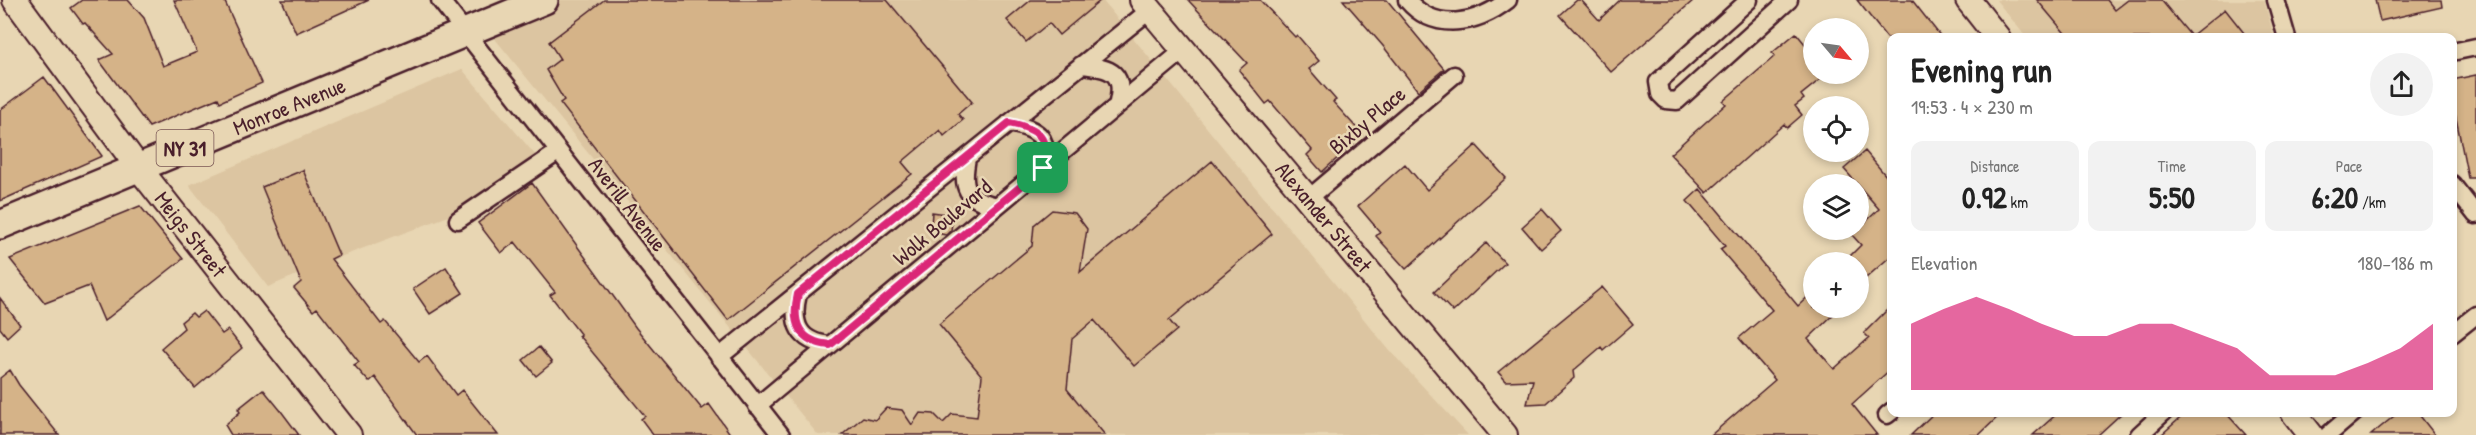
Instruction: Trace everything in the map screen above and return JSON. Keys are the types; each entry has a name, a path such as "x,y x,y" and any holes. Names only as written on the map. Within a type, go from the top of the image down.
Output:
{"main road":[{"name":"Monroe Avenue","path":"1,224 544,0"}],"street":[{"name":"Meigs Street","path":"15,0 138,166 349,435"},
{"name":"Averill Avenue","path":"440,0 781,435"},
{"path":"1407,0 1424,16 1445,22 1481,16 1508,0"},
{"path":"1755,31 1743,5 1658,82 1660,93 1666,100 1677,101 1755,31 1789,0"},
{"path":"1968,0 1994,33"},
{"path":"2276,0 2286,33"},
{"name":"Alexander Street","path":"1146,5 1505,435"},
{"name":"Wolk Boulevard","path":"719,357 1081,65 1146,5"},
{"path":"2457,51 2476,46"},
{"name":"Wolk Boulevard","path":"757,406 1184,50"},
{"path":"1081,65 1099,67 1113,72 1121,90 1117,106"},
{"name":"Bixby Place","path":"1308,199 1454,75"},
{"path":"1009,123 1034,131 1043,138 1046,145 1043,168"},
{"path":"458,220 558,152"},
{"path":"967,158 963,176 971,197 997,206"},
{"path":"2457,190 2476,215"},
{"path":"798,294 794,308 801,333 810,341 830,345"},
{"path":"2457,330 2476,315"},
{"path":"2139,435 2159,417"},
{"path":"2297,417 2311,435"},
{"path":"2328,435 2349,417"}],"shaded area":[{"path":"554,0 1102,0 1390,351 1468,435 818,435 487,29"},
{"path":"1996,0 2264,0 2273,33 2023,33"},
{"path":"462,69 537,157 462,211 268,287 189,185"}],"building":[{"path":"82,0 128,0 144,18 163,66 197,52 174,0 224,0 262,83 220,102 218,98 149,127 99,60 113,54 85,23 83,24 71,8"},
{"path":"282,0 369,0 296,33"},
{"path":"604,0 887,0 972,102 958,114 963,120 944,136 940,130 902,162 912,174 728,320 560,103 564,100 546,70 560,59 549,42"},
{"path":"1031,0 1101,0 1059,35 1049,23 1026,42 1007,20"},
{"path":"1188,0 1260,0 1295,37 1297,35 1319,61 1309,69 1336,100 1333,102 1363,135 1322,172 1307,155 1312,150 1270,101 1266,104 1239,70 1247,63"},
{"path":"1343,0 1387,0 1444,69 1418,91"},
{"path":"1577,0 1581,0 1599,20 1620,0 1694,0 1611,72 1560,15"},
{"path":"1857,0 1912,0 1938,33 1887,33 1887,38"},
{"path":"2037,0 2107,0 2115,10 2128,0 2161,0 2188,33 2065,33"},
{"path":"2375,0 2441,0 2442,7 2380,21"},
{"path":"2225,9 2244,33 2195,33"},
{"path":"1796,33 1803,42 1803,84 1815,84 1801,95 1803,100 1795,106 1802,115 1787,128 1784,124 1707,193 1670,154 1726,104 1723,101 1775,56 1772,53"},
{"path":"2476,75 2476,178 2468,178 2457,123 2457,79"},
{"path":"44,77 102,156 0,201 0,110"},
{"path":"1476,145 1506,178 1406,269 1376,236 1380,232 1358,206 1405,164 1427,190"},
{"path":"1869,156 1887,177 1887,259 1869,275 1869,252 1854,252 1861,245 1856,240 1869,240 1869,219 1879,209 1869,198 1869,174 1848,174 1844,169 1852,162 1869,162"},
{"path":"1212,161 1272,234 1169,320 1177,330 1134,366 1094,320 1072,339 1067,389 1105,435 842,435 863,417 875,420 886,408 902,410 912,425 920,413 934,414 943,423 952,414 977,417 982,376 939,324 1032,246 1034,225 1052,210 1075,213 1087,229 1080,272"},
{"path":"303,170 339,255 331,259 381,324 385,321 419,362 427,356 456,395 462,390 498,435 417,435 375,377 369,382 354,365 359,362 317,308 313,311 294,288 301,282 262,187"},
{"path":"532,183 636,328 702,409 709,404 731,435 653,435 641,419 645,416 579,336 581,335 550,295 555,292 515,242 501,253 478,223"},
{"path":"1700,189 1798,306 1803,301 1803,318 1830,318 1808,339 1834,369 1869,338 1864,333 1887,310 1887,372 1852,404 1877,435 1711,435 1775,380 1739,338 1772,310 1720,249 1725,246 1687,201"},
{"path":"140,206 183,259 104,321 89,286 45,303 10,259"},
{"path":"1542,209 1561,231 1541,249 1522,227"},
{"path":"932,212 946,214 952,223 951,230 946,235 935,233 931,227"},
{"path":"1486,243 1505,263 1453,312 1434,292"},
{"path":"446,267 463,293 430,314 413,289"},
{"path":"1602,287 1633,324 1603,350 1601,347 1573,371 1574,378 1546,403 1527,404 1533,380 1506,381 1498,372"},
{"path":"0,298 20,325 7,337 0,328"},
{"path":"204,311 222,334 228,330 242,348 195,388 161,348 184,328 181,322 192,313 196,317"},
{"path":"539,347 552,363 536,376 523,360"},
{"path":"10,370 19,385 59,435 0,435 0,378"},
{"path":"263,389 299,435 231,435 225,425 240,412 238,409"},
{"path":"1930,417 1998,417 1979,435 1911,435"},
{"path":"2053,417 2118,417 2098,435 2033,435"},
{"path":"2181,417 2230,417 2246,435 2161,435"},
{"path":"2393,417 2421,417 2435,435 2371,435"}],"route":[{"path":"1009,123 1034,131 1043,138 1046,145 1046,156 1043,168 830,345 810,341 801,333 794,308 798,294 1009,123"}]}
